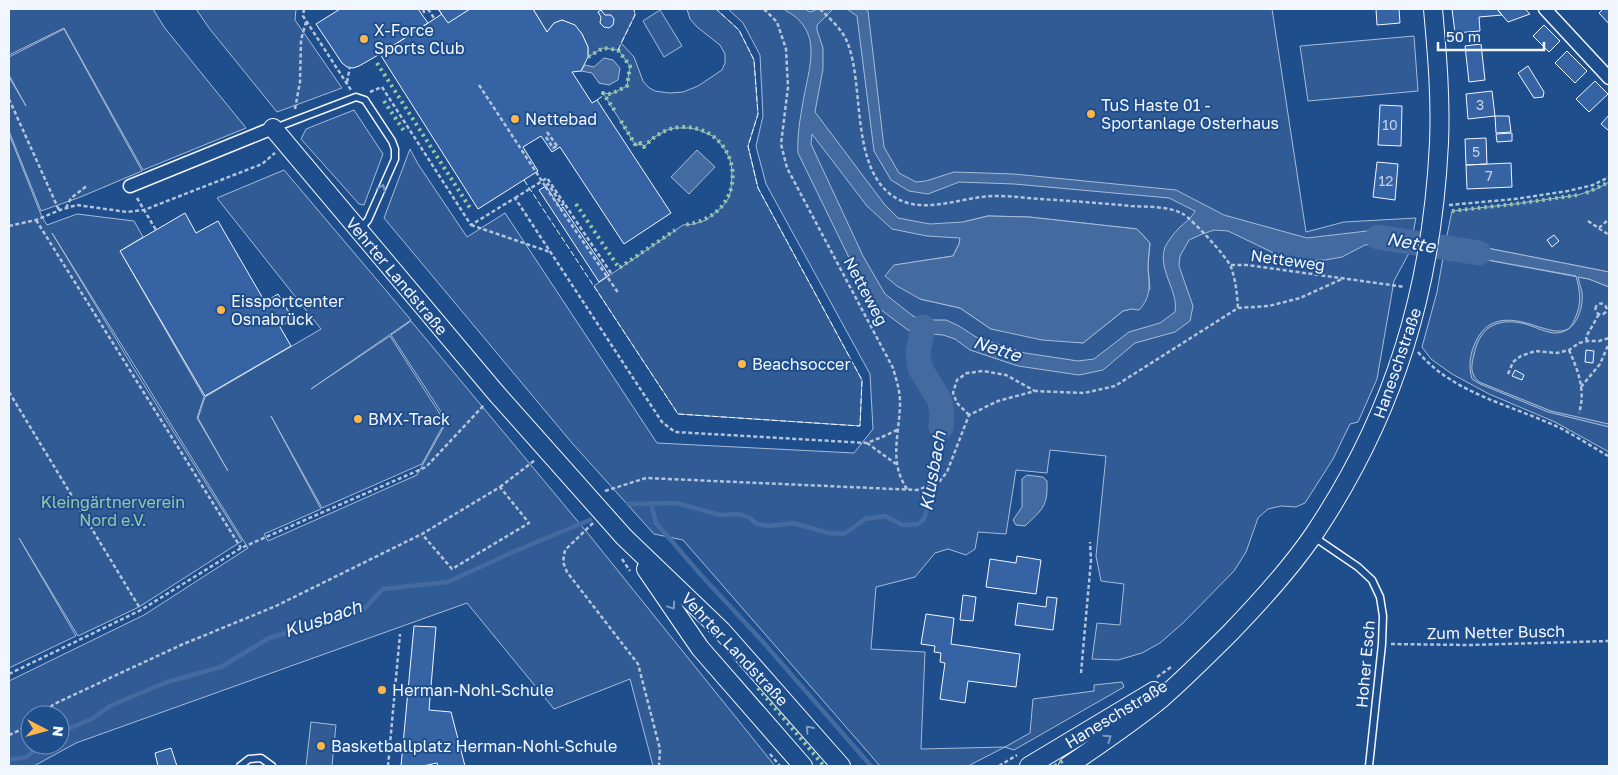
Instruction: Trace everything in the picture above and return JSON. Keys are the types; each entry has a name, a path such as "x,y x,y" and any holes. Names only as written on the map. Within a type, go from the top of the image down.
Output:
{"main road":[{"name":"Haneschstraße","path":"1068,766 1118,732 1162,698 1203,660 1263,599 1313,536 1342,489 1370,437 1392,384 1413,321 1421,290 1431,233 1439,140 1439,78 1433,9"},
{"name":"Vehrter Landstraße","path":"273,128 496,393 624,538 722,631 841,766"},
{"name":"Vehrter Landstraße","path":"624,538 700,648 803,766"},
{"name":"Haneschstraße","path":"1027,759 1149,695 1203,660"}],"street":[{"path":"1545,9 1609,78"},
{"path":"130,186 273,128"}],"lane":[{"path":"273,128 356,97 364,100 392,141 395,149 394,159 368,220 359,230"},
{"name":"Hoher Esch","path":"1313,536 1347,559 1372,580 1380,597 1383,616 1382,644 1369,766"},
{"path":"240,766 249,759 261,758 272,766"}],"path":[{"path":"304,9 303,16 306,22 356,97 382,87 471,225 550,252"},
{"path":"423,9 424,12 428,9 434,18"},
{"name":"Netteweg","path":"764,9 777,22 786,50 788,87 781,144 787,168 893,368 898,383 900,402 897,430 897,464 900,479 907,489"},
{"name":"Netteweg","path":"820,9 836,25 848,43 867,159 876,178 888,193 903,202 928,206 995,196 1169,209 1184,214 1231,265 1237,286 1238,308"},
{"path":"295,120 294,110 300,82 301,40 306,22"},
{"path":"347,83 350,67"},
{"path":"479,85 536,172 562,205 564,203"},
{"path":"9,100 60,210"},
{"path":"549,133 546,137 554,148"},
{"path":"549,135 554,148 546,137 549,135"},
{"path":"9,226 36,220 77,205 126,212 144,210 262,164 276,153"},
{"path":"1446,205 1515,199 1568,191 1593,185 1609,177"},
{"path":"471,225 547,178 611,273"},
{"path":"66,208 71,198 88,185"},
{"path":"547,185 619,294"},
{"path":"130,186 156,230"},
{"path":"515,198 662,422 675,432 867,443 897,430"},
{"path":"1599,228 1609,219"},
{"path":"36,220 241,548"},
{"path":"1588,221 1609,235"},
{"name":"Netteweg","path":"1231,265 1247,265 1398,286"},
{"name":"Netteweg","path":"1035,391 1006,376 983,371 967,373 957,380 953,393 957,403 969,415 998,401 1035,391 1084,393 1115,386 1238,308 1269,306 1300,298 1342,279"},
{"path":"1602,304 1607,307 1606,313 1599,314 1596,310 1597,305 1602,304"},
{"path":"1587,341 1586,337 1599,314"},
{"path":"1508,374 1513,362 1521,356 1535,351 1557,353 1569,350 1580,343 1609,338"},
{"path":"1581,387 1600,364 1609,343"},
{"path":"1416,349 1429,365 1456,384 1562,429 1608,456 1609,459"},
{"path":"1569,350 1575,363 1581,387 1582,402 1580,413"},
{"path":"9,392 141,610"},
{"path":"9,674 141,610 241,548 426,467 496,393"},
{"path":"588,496 646,478 917,490 939,482 947,472 969,415"},
{"path":"867,443 897,464"},
{"path":"53,705 180,645 276,606 422,534 500,487 547,451"},
{"path":"422,534 452,569 529,522 500,487"},
{"path":"596,521 565,550 563,562 568,572 638,664 660,749 659,766"},
{"path":"1081,673 1091,560 1090,542"},
{"path":"388,766 400,634"},
{"name":"Zum Netter Busch","path":"1382,644 1469,645 1609,641"},
{"path":"1154,679 1177,663"},
{"path":"999,766 1027,759"}],"shaded area":[{"path":"9,9 153,9 164,27 246,128 143,170 64,28 9,55"},
{"path":"196,9 296,9 295,20 342,88 277,112 209,28"},
{"path":"533,9 634,9 635,15 621,43 634,57 643,81 648,87 655,91 669,93 683,92 698,86 722,70 725,63 725,54 720,45 697,27 690,19 687,9 716,9 739,30 754,60 758,114 748,146 758,188 862,380 860,426 678,414 594,286 683,225 706,220 722,207 728,199 731,190 732,170 730,160 726,151 715,137 690,128 667,130 653,138 644,147 641,143 636,146 603,93 611,94 627,86 630,66 618,50 603,48 588,57 588,47 582,34 575,26 562,20 554,23 547,32"},
{"path":"728,9 1272,9 1306,232 1344,222 1416,218 1409,253 1394,281 1377,379 1358,422 1350,424 1333,459 1305,503 1296,507 1281,506 1268,509 1258,518 1246,552 1234,571 1183,623 1160,643 1142,653 1118,660 1092,659 1097,623 1120,625 1124,584 1101,581 1096,556 1106,456 1050,450 1047,473 1016,470 1006,534 978,532 975,549 966,555 948,549 935,553 915,577 876,587 871,649 925,652 921,749 1005,747 968,766 880,766 683,540 654,534 572,443 384,218 410,149 467,237 505,213 657,443 854,453 873,429 870,374 766,184 756,146 763,116 760,55 743,23","holes":["988,216 1029,217 1137,229 1150,243 1148,266 1150,289 1131,309 1123,311 1083,343 991,329 960,308 920,299 895,265 953,256 959,244 963,222"]},
{"path":"660,10 682,46 664,57 643,21"},
{"path":"64,29 142,171 78,198 41,211 9,131 9,77 26,106 9,75 9,57"},
{"path":"1414,36 1418,91 1308,101 1300,46"},
{"path":"354,110 383,154 364,205 359,204 301,139 306,129"},
{"path":"9,134 42,217 47,225 77,214 134,221 143,237 120,251 204,397 197,418 228,471 198,418 205,397 321,329 217,198 284,170 411,320 311,389 390,336 445,422 422,464 322,508 271,416 321,509 264,534 268,541 417,475 447,421 391,335 411,321 590,536 775,766 653,766 630,679 554,709 467,603 70,746 70,705 20,705 20,755 54,755 34,766 9,766 9,681 144,615 248,548 52,233 131,364 242,541 139,607 78,636 19,538 76,636 9,668"},
{"path":"1609,182 1609,272 1446,240 1452,211 1578,195"},
{"path":"1444,252 1589,279 1609,287 1609,452 1555,422 1489,394 1452,374 1431,359 1422,347 1437,292"},
{"path":"1122,682 1124,687 1014,750 1005,747 1030,733 1033,699 1094,691 1094,685"},
{"name":"Basketballplatz Herman-Nohl-Schule","path":"311,722 336,725 332,766 306,766"}],"water":[{"path":"783,9 805,9 810,12 818,9 833,9 817,25 823,48 823,69 815,112 885,205 898,218 930,224 963,222 988,216 1029,217 1137,229 1150,243 1148,265 1149,290 1143,305 1139,310 1123,311 1083,343 1042,340 991,329 960,308 920,299 897,286 885,276 894,265 953,256 960,238 927,236 892,229 867,206 812,134 811,144 863,256 885,294 913,316 922,320 946,320 976,337 1025,353 1078,361 1094,359 1129,332 1160,323 1175,312 1174,296 1163,256 1169,240 1195,211 1169,198 1014,184 959,182 928,194 909,191 891,180 874,151 857,16 847,9 865,9 868,11 884,147 899,173 916,182 926,181 954,172 1014,174 1176,190 1224,215 1307,238 1367,231 1412,235 1410,249 1375,244 1365,245 1342,257 1302,261 1278,255 1228,231 1214,230 1200,235 1189,240 1180,256 1179,266 1193,306 1190,321 1175,332 1135,343 1103,370 1079,375 1018,366 970,350 955,339 943,335 908,330 876,306 856,272 798,153 799,128 811,50 805,27"},
{"path":"604,58 613,60 620,68 618,80 609,85 599,83 592,73 581,71 585,65 594,67"},
{"path":"697,150 715,167 689,194 671,177"},
{"path":"1446,240 1609,272 1609,287 1578,277 1582,292 1580,313 1577,320 1568,330 1554,333 1521,323 1503,322 1496,324 1484,332 1480,338 1476,346 1472,366 1474,376 1479,382 1551,411 1609,424 1609,427 1548,412 1472,379 1470,360 1472,350 1481,332 1495,322 1512,320 1556,331 1563,331 1569,328 1577,313 1579,303 1576,276 1444,252"},
{"path":"1027,475 1043,477 1047,481 1047,496 1043,507 1025,526 1016,525 1013,520 1022,507 1022,479"}],"building":[{"name":"X-Force Sports Club","path":"340,9 418,9 428,23 380,54 353,68 347,67 342,63 316,24"},
{"path":"438,9 470,9 448,23"},
{"name":"Nettebad","path":"438,9 533,9 547,32 554,23 562,20 575,25 588,47 588,57 581,71 572,72 592,103 597,100 671,213 624,244 560,147 552,152 541,136 523,147 538,171 478,209 380,54 442,14"},
{"path":"1376,9 1399,9 1400,23 1377,25"},
{"path":"1452,9 1497,9 1502,15 1479,17 1480,31 1455,33"},
{"path":"1497,9 1525,9 1530,14 1508,22"},
{"path":"1603,9 1609,9 1609,24 1599,13"},
{"path":"601,10 605,15 611,15 614,19 613,25 609,28 604,27 600,23 601,17 598,12"},
{"path":"1544,25 1560,41 1549,52 1533,36"},
{"path":"1481,44 1485,80 1469,82 1465,46"},
{"path":"1567,51 1587,71 1575,83 1555,63"},
{"path":"1528,66 1544,92 1543,97 1534,98 1518,73"},
{"path":"1595,81 1608,94 1589,112 1576,99"},
{"path":"1492,91 1495,116 1468,119 1466,94"},
{"path":"1380,105 1402,106 1401,146 1378,145"},
{"path":"1609,115 1609,131 1601,124"},
{"path":"1495,116 1509,116 1511,132 1496,133"},
{"path":"1512,133 1512,141 1497,142 1496,134"},
{"path":"1486,138 1487,164 1466,165 1465,139"},
{"path":"1377,162 1398,164 1395,200 1373,197"},
{"path":"1511,163 1512,187 1467,189 1466,165"},
{"path":"546,186 561,209 563,207 609,275 599,282 539,190"},
{"name":"Eissportcenter Osnabrück","path":"185,213 196,233 218,221 265,302 278,294 293,319 280,327 291,346 205,396 120,251"},
{"path":"1554,235 1559,241 1552,247 1547,240"},
{"path":"1586,350 1594,351 1593,363 1585,362"},
{"path":"1515,370 1524,375 1522,380 1512,376"},
{"path":"1017,556 1041,560 1036,594 986,587 990,559 1016,563"},
{"path":"963,595 976,597 973,621 960,620"},
{"path":"1047,597 1057,598 1053,630 1015,625 1018,603 1046,607"},
{"path":"926,614 954,618 951,644 1020,654 1016,687 968,681 965,703 940,699 945,663 940,662 941,653 934,652 935,646 921,644"},
{"name":"Herman-Nohl-Schule","path":"414,626 436,627 429,710 451,712 465,766 438,766 437,763 423,766 401,766"},
{"path":"171,748 177,766 158,766 155,753"}],"waterway":[{"name":"Nette","path":"1378,237 1479,253"},
{"name":"Klusbach","path":"923,327 918,353 920,368 940,401 941,427"},
{"name":"Klusbach","path":"628,504 676,503 720,515 740,514 750,518 757,524 769,526 793,523 829,533 844,534 865,519 885,516 903,525 918,524 924,519 932,493 941,427"},
{"path":"651,503 656,523 871,766"},
{"name":"Klusbach","path":"70,728 92,719 110,706 167,682 221,667 269,638 364,609 383,589 448,582 590,520"},
{"name":"Klusbach","path":"9,760 28,755"}],"hedge":[{"path":"588,57 603,48 618,50 630,66 627,86 611,94 603,93 615,111"},
{"path":"377,63 470,208"},
{"path":"384,101 404,131"},
{"path":"621,121 636,146 641,143 644,147 662,132 672,128 684,127 704,131 719,142 729,156 733,173 730,191 722,206 706,219 683,225"},
{"path":"1586,193 1609,182"},
{"path":"1452,211 1578,195"},
{"path":"576,204 619,268 675,230"},
{"path":"758,688 824,766"},
{"path":"1055,766 1064,760"}],"fence":[{"path":"618,50 635,15 634,9"},
{"path":"524,180 678,414 860,426 862,380 758,188 748,146 758,114 754,60 739,30 716,9"},
{"path":"597,100 604,95"}],"place":[{"name":"X-Force Sports Club","path":"364,39"},
{"name":"TuS Haste 01 - Sportanlage Osterhaus","path":"1091,114"},
{"name":"Nettebad","path":"515,119"},
{"name":"Eissportcenter Osnabrück","path":"221,310"},
{"name":"Beachsoccer","path":"742,364"},
{"name":"BMX-Track","path":"358,419"},
{"name":"Herman-Nohl-Schule","path":"382,690"},
{"name":"Basketballplatz Herman-Nohl-Schule","path":"321,746"}],"park label":[{"name":"Kleingärtnerverein Nord e.V.","path":"113,511"}]}
